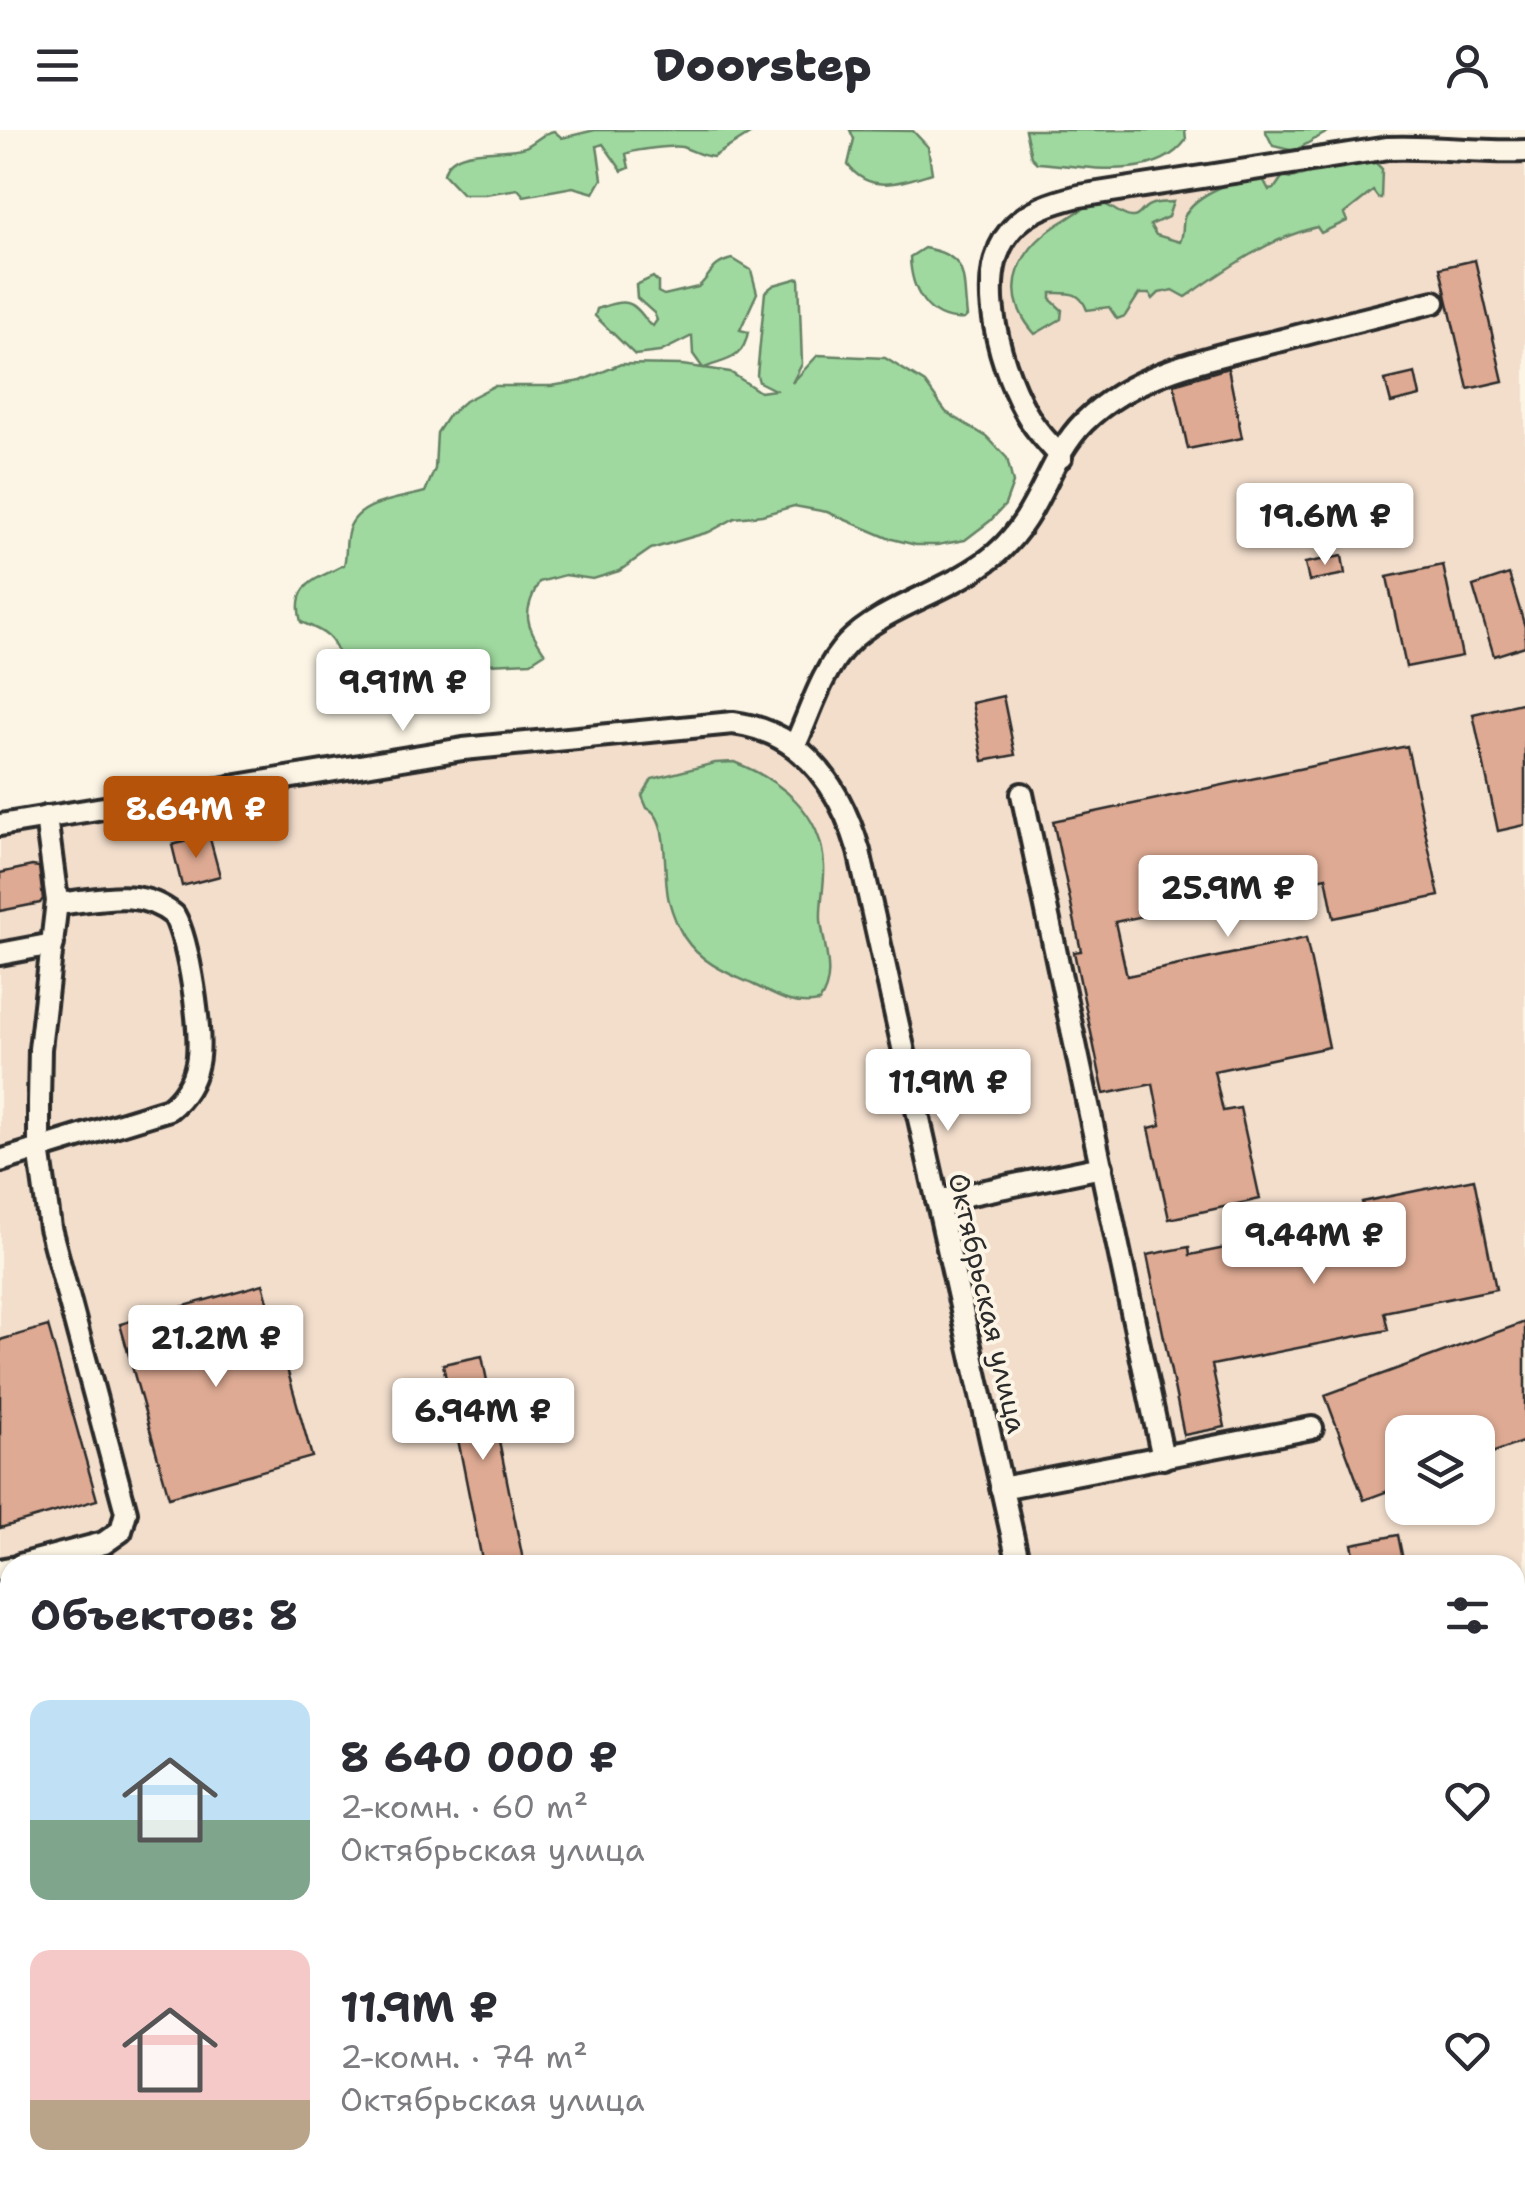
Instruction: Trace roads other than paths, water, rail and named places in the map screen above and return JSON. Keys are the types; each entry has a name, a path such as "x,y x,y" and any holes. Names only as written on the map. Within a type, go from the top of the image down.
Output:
{"street":[{"path":"1061,457 1033,425 1017,397 992,309 992,278 998,252 1011,230 1033,212 1079,196 1388,148 1525,151"},
{"path":"796,745 829,670 846,645 871,624 971,574 998,552 1033,512 1081,425 1097,410 1164,374 1210,358 1434,302"},
{"name":"Октябрьская улица","path":"0,825 463,749 560,738 733,723 755,726 796,745 819,768 850,821 1017,1555"},
{"path":"1022,794 1163,1458"},
{"path":"46,817 57,904 40,1050 39,1148 50,1228 126,1512 121,1530 104,1543 58,1555"},
{"path":"0,1161 169,1109 183,1098 191,1083 200,1047 187,953 174,915 143,896 57,904"},
{"path":"0,954 53,944"},
{"path":"938,1200 1102,1167"},
{"path":"1002,1488 1312,1428"}]}
